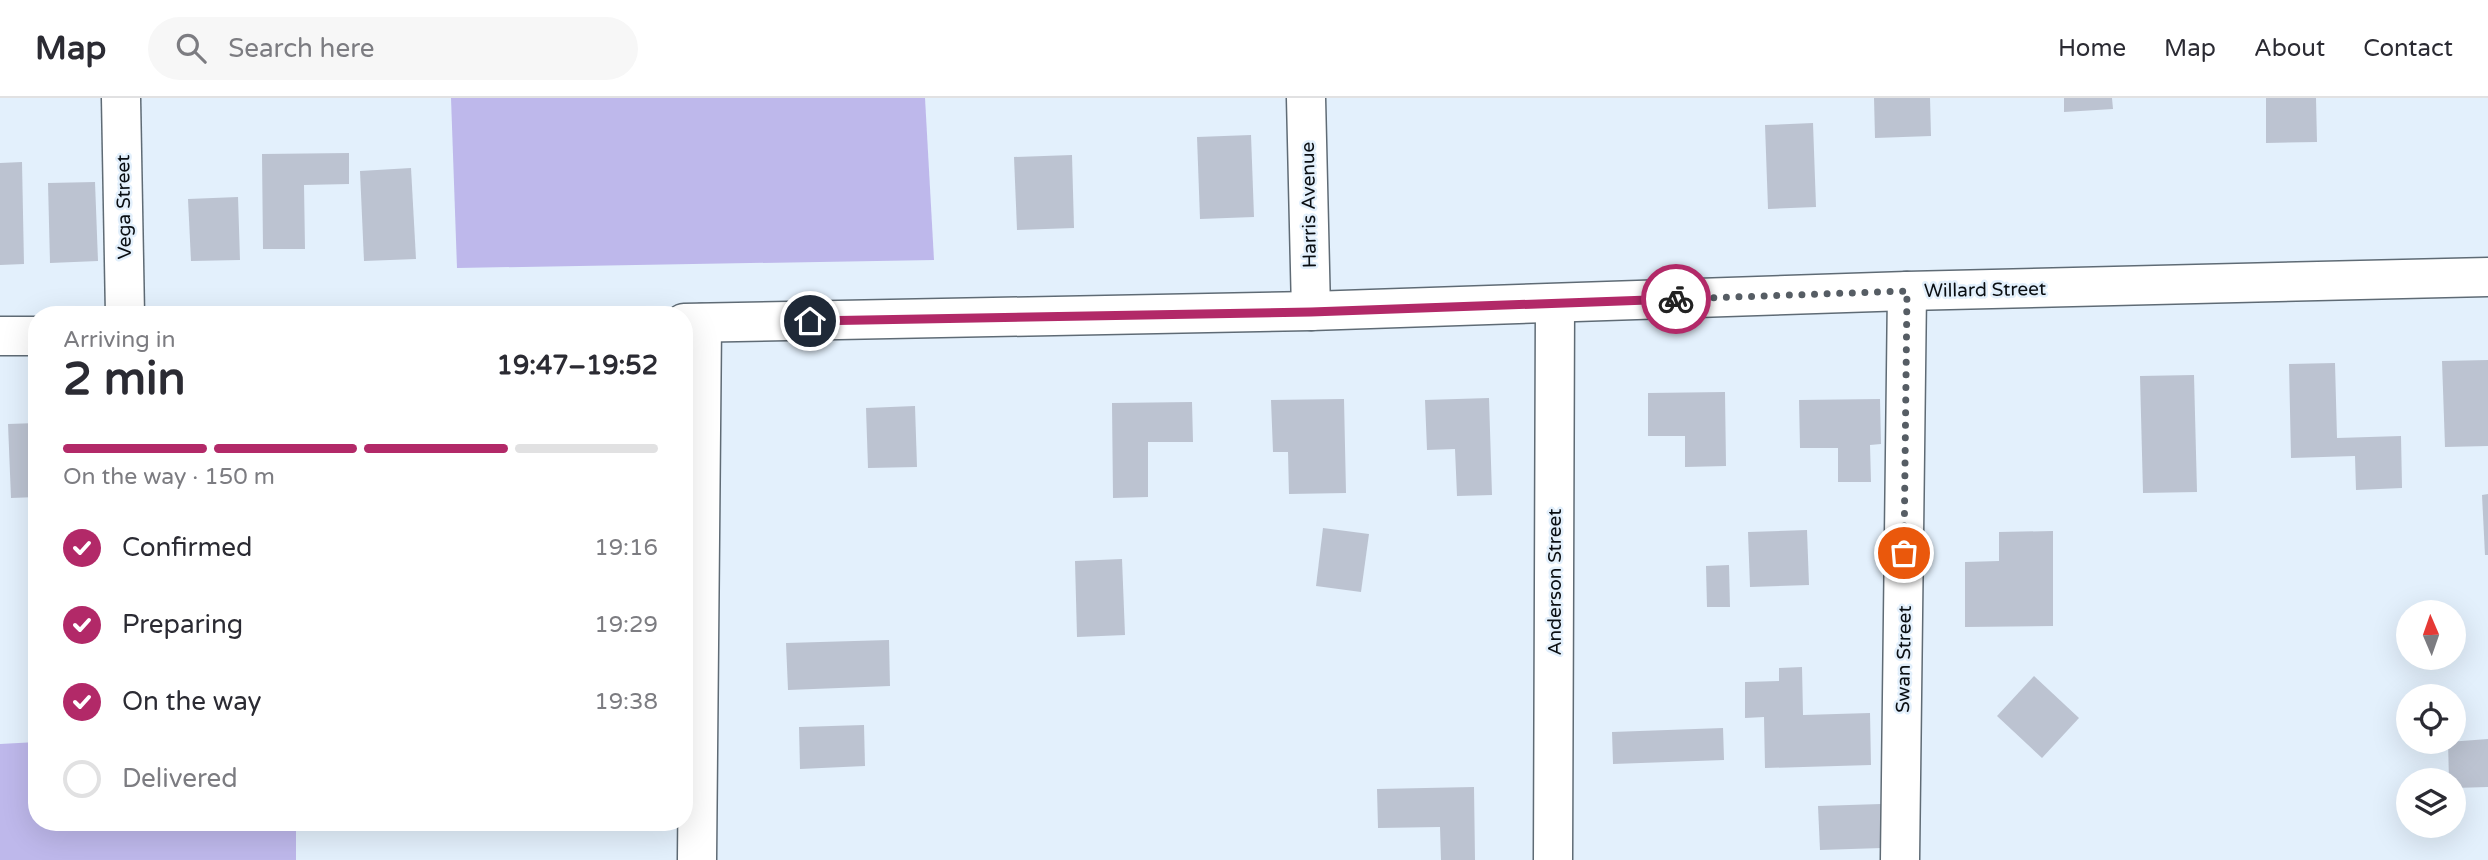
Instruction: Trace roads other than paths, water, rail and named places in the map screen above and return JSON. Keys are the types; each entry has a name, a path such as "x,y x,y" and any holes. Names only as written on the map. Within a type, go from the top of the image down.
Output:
{"street":[{"name":"Vega Street","path":"121,98 125,306"},
{"name":"Harris Avenue","path":"1306,98 1311,312"},
{"name":"Willard Street","path":"693,323 1311,312 1907,291 2488,277"},
{"name":"Swan Street","path":"1900,860 1907,291"},
{"name":"Anderson Street","path":"1553,860 1555,304"},
{"path":"693,323 697,860"},
{"path":"0,336 28,335"}]}
